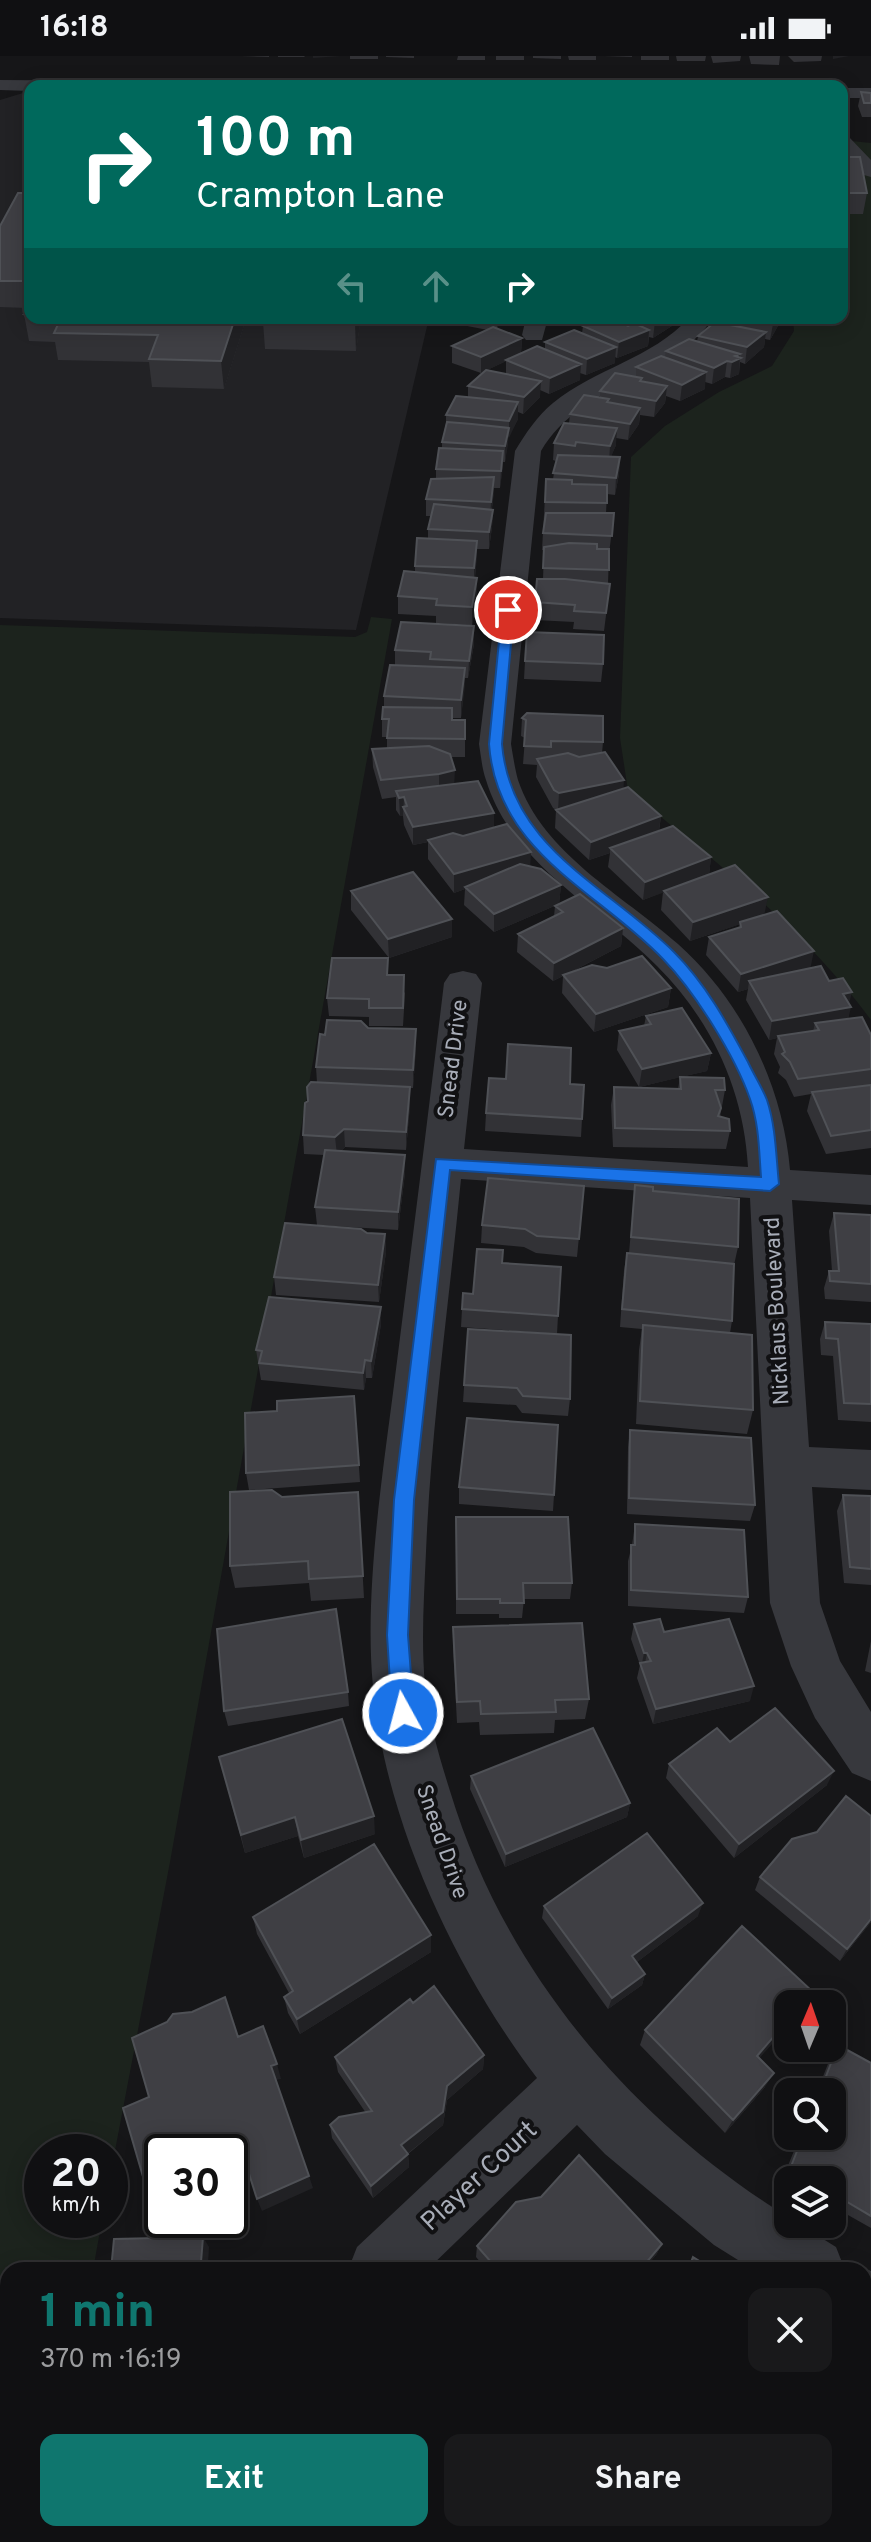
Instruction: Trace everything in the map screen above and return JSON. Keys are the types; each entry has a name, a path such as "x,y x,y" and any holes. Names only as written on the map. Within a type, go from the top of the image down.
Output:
{"street":[{"path":"0,85 24,85"},
{"path":"848,93 871,93"},
{"path":"848,147 871,171"},
{"name":"Nicklaus Boulevard","path":"697,324 684,338 660,355 567,403 541,427 528,451 495,744 503,788 529,834 546,853 668,955 711,1008 758,1098 765,1126 770,1184 795,1603 811,1659 839,1714 871,1755"},
{"name":"Snead Drive","path":"463,983 404,1500 397,1635 399,1686 407,1739 432,1823 465,1908 533,2024 578,2082 627,2132 737,2222 800,2262"},
{"path":"442,1163 871,1190"},
{"path":"788,1466 871,1470"},
{"name":"Player Court","path":"389,2262 578,2082"}],"shaded area":[{"path":"24,93 24,324 428,324 356,630 0,618 0,100"},
{"path":"848,141 871,143 871,1020 788,926 726,870 628,791 620,738 631,457 665,426 719,392 772,366 794,331 793,324 848,324"},
{"path":"371,617 392,619 170,1862 118,2134 24,2134 24,2238 99,2238 94,2262 0,2262 0,625 355,637 367,632"}],"building":[{"path":"861,92 871,93 871,103 864,103"},
{"path":"848,157 860,157 867,193 848,193"},
{"path":"18,193 24,193 24,281 0,281 0,226"},
{"path":"58,324 233,324 221,361 149,359 158,335 54,333"},
{"path":"636,324 649,330 619,342 583,326"},
{"path":"713,324 766,332 747,347 698,336"},
{"path":"493,327 522,338 481,357 452,346"},
{"path":"574,330 616,347 587,359 545,342"},
{"path":"689,339 740,354 735,356 741,358 714,368 666,351"},
{"path":"537,346 581,364 550,378 506,360"},
{"path":"661,356 706,372 682,385 636,367"},
{"path":"486,370 541,381 524,397 468,386"},
{"path":"615,373 667,386 656,401 600,391"},
{"path":"584,395 640,408 630,424 570,414"},
{"path":"456,396 518,402 509,421 446,415"},
{"path":"447,422 509,428 505,446 442,442"},
{"path":"564,423 617,428 610,446 554,443"},
{"path":"439,448 503,451 501,471 436,469"},
{"path":"558,455 620,457 616,478 553,473"},
{"path":"494,477 491,502 426,499 431,479"},
{"path":"546,479 572,480 572,484 607,485 607,503 545,502"},
{"path":"434,504 493,510 489,532 428,529"},
{"path":"546,513 614,513 612,536 543,533"},
{"path":"417,538 477,541 474,568 415,566"},
{"path":"569,543 597,544 597,549 609,549 609,570 543,568 544,547"},
{"path":"404,571 477,578 472,607 436,605 437,599 398,596"},
{"path":"537,579 610,584 606,613 574,611 575,605 535,602"},
{"path":"401,622 474,626 469,661 430,659 431,652 395,650"},
{"path":"527,632 604,635 603,664 525,661"},
{"path":"390,665 465,668 461,700 384,696"},
{"path":"383,707 452,708 452,720 465,720 465,739 387,738 389,719 382,719"},
{"path":"527,713 603,716 603,742 551,741 551,747 524,746 526,720 522,718"},
{"path":"429,746 450,754 455,770 381,780 372,749"},
{"path":"605,752 624,780 559,793 554,790 537,759 568,753 579,757"},
{"path":"478,781 494,813 413,827 403,807 407,806 404,797 399,798 396,791"},
{"path":"628,787 661,816 591,842 556,810"},
{"path":"507,824 531,852 454,874 428,840 453,833 463,836"},
{"path":"673,826 711,857 645,882 610,848"},
{"path":"520,864 541,869 561,885 494,914 465,887"},
{"path":"735,865 768,897 693,922 664,891"},
{"path":"413,872 452,919 388,939 351,891"},
{"path":"580,894 623,928 554,963 518,934 563,912 555,906"},
{"path":"777,911 814,951 741,974 709,937 741,927 740,922"},
{"path":"642,956 671,988 596,1014 563,975 592,965 607,968"},
{"path":"332,958 388,958 387,975 404,975 403,1008 369,1008 369,999 327,998"},
{"path":"821,966 829,981 843,978 852,992 843,994 851,1007 772,1021 749,981"},
{"path":"682,1008 711,1053 642,1069 619,1031 651,1024 646,1016"},
{"path":"862,1017 871,1035 871,1069 798,1079 790,1062 782,1054 785,1052 778,1036 819,1030 815,1023"},
{"path":"327,1020 361,1021 368,1028 416,1029 413,1070 316,1067 320,1034 325,1035"},
{"path":"508,1044 571,1048 570,1084 584,1085 582,1119 486,1113 489,1078 506,1079"},
{"path":"680,1077 724,1078 725,1090 715,1090 721,1108 718,1116 729,1119 730,1131 615,1128 614,1087 681,1089"},
{"path":"311,1082 410,1087 406,1132 344,1129 335,1137 303,1135 307,1087"},
{"path":"871,1085 871,1130 831,1136 812,1092"},
{"path":"325,1150 405,1155 398,1212 315,1207"},
{"path":"488,1178 584,1186 579,1239 537,1236 525,1229 482,1225"},
{"path":"635,1185 653,1187 653,1191 739,1199 738,1247 631,1237"},
{"path":"834,1213 871,1215 871,1284 830,1281 829,1271 839,1271"},
{"path":"285,1223 385,1234 378,1285 274,1277"},
{"path":"477,1249 503,1250 502,1263 561,1267 558,1316 462,1309 463,1293 473,1294"},
{"path":"627,1253 734,1264 732,1321 622,1309"},
{"path":"269,1297 381,1307 371,1361 365,1360 363,1373 259,1363 262,1351 256,1350"},
{"path":"825,1322 871,1324 871,1404 844,1403 838,1339 826,1338"},
{"path":"643,1325 752,1335 753,1410 640,1401"},
{"path":"468,1329 571,1335 570,1399 523,1396 517,1388 464,1385"},
{"path":"354,1396 359,1465 246,1473 245,1413 277,1411 277,1401"},
{"path":"467,1418 558,1425 554,1495 459,1487"},
{"path":"630,1430 751,1438 755,1505 629,1498"},
{"path":"272,1490 282,1497 358,1492 363,1576 309,1579 308,1561 230,1566 230,1492"},
{"path":"843,1495 871,1496 871,1569 850,1567"},
{"path":"456,1517 568,1517 572,1583 523,1583 524,1603 500,1603 500,1599 457,1599"},
{"path":"635,1524 744,1530 748,1597 631,1590 631,1545 635,1545"},
{"path":"336,1609 348,1692 224,1711 217,1629"},
{"path":"660,1619 664,1632 729,1619 754,1686 656,1709 640,1663 651,1661 644,1653 634,1624"},
{"path":"582,1623 589,1699 555,1700 556,1712 481,1714 480,1701 457,1702 453,1627"},
{"path":"775,1708 834,1771 739,1844 669,1764 717,1728 730,1742"},
{"path":"342,1719 374,1816 301,1840 295,1817 241,1835 219,1757"},
{"path":"593,1728 630,1803 506,1854 471,1776"},
{"path":"846,1796 871,1816 871,1919 847,1949 760,1877 792,1839 817,1832"},
{"path":"647,1833 703,1903 632,1956 645,1974 612,1998 544,1906"},
{"path":"374,1844 431,1935 297,2019 284,1997 293,1991 253,1917"},
{"path":"742,1926 811,1990 774,1990 774,2036 757,2056 774,2073 733,2120 645,2030"},
{"path":"434,1986 484,2055 447,2086 443,2112 401,2145 408,2154 371,2186 330,2125 339,2117 372,2111 335,2057 410,1999 413,2003"},
{"path":"225,1997 238,2037 263,2026 277,2064 271,2066 309,2176 257,2199 248,2170 248,2134 144,2134 144,2180 123,2108 149,2097 132,2038 167,2022 173,2014 192,2012"},
{"path":"846,2049 871,2063 871,2216 846,2201 846,2166 791,2166 797,2150 846,2150 846,2078 825,2078 831,2062 846,2062"},
{"path":"579,2155 662,2244 647,2262 491,2262 477,2246 516,2202 541,2197"},
{"path":"203,2238 201,2262 112,2262 114,2239"}],"route":[{"path":"403,1713 397,1635 404,1500 442,1163 770,1184 765,1126 758,1098 743,1064 711,1008 668,955 546,853 529,834 503,788 495,744 508,610"}]}
